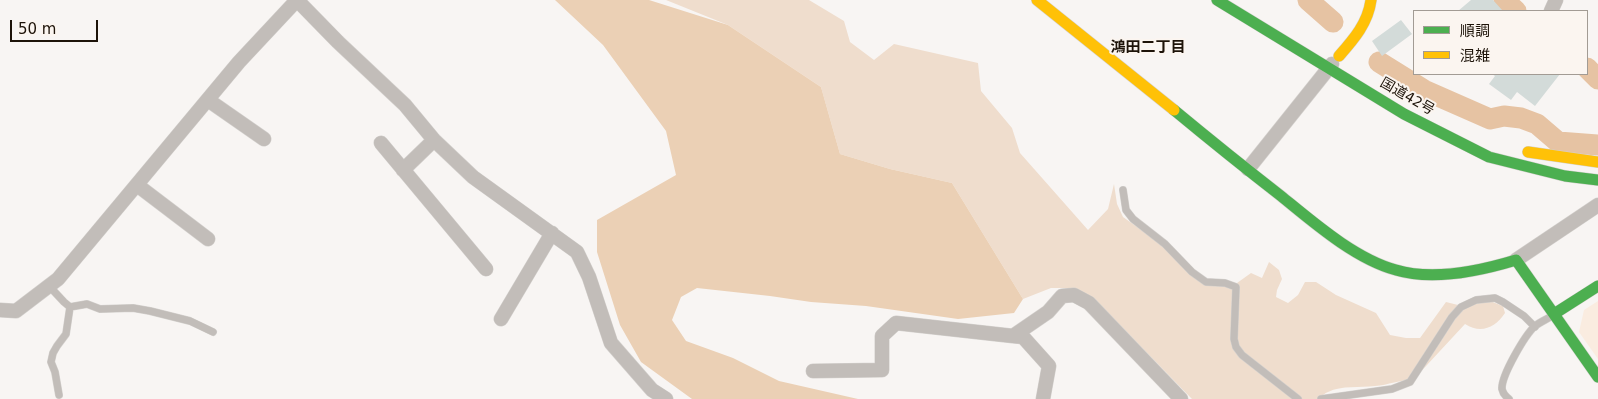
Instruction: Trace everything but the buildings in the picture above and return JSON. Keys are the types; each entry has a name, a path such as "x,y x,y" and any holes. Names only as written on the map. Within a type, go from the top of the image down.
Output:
{"main road":[{"path":"1037,0 1324,231 1358,253 1396,271 1428,274 1454,273 1498,266 1516,260 1598,377"},
{"name":"国道42号","path":"1218,0 1404,114 1489,157 1565,176 1598,180"},
{"path":"1339,55 1354,39 1371,10 1371,0"},
{"path":"1520,150 1549,156 1598,162"},
{"path":"1554,314 1598,286"}],"street":[{"path":"0,310 16,311 58,280 239,62 297,0 338,42 405,105 434,140 473,177 577,252 589,276 611,343 652,390 666,399"},
{"path":"1248,169 1339,55"},
{"path":"208,100 264,138"},
{"path":"403,170 434,140"},
{"path":"381,144 486,269"},
{"path":"136,185 208,239"},
{"path":"1516,260 1598,205"},
{"path":"501,320 552,233"},
{"path":"1013,336 1048,312 1062,296 1074,295 1089,303 1181,399"},
{"path":"813,371 882,370 882,336 896,323 1023,337 1049,366 1043,399"}],"lane":[{"path":"1123,190 1126,210 1142,227 1165,244 1192,272 1206,282 1224,282 1236,287 1234,339 1236,347 1242,355 1298,399"},
{"path":"50,287 70,307 87,304 100,309 133,308 190,321 213,332"},
{"path":"1322,399 1392,389 1410,382 1460,307 1476,300 1495,298 1524,316 1534,326"},
{"path":"59,395 56,372 51,362 53,353 66,334 70,307"},
{"path":"1508,399 1502,388 1506,372 1514,356 1534,326 1554,314"}],"shaded area":[{"path":"555,0 649,0 728,25 821,87 840,154 890,169 952,183 1023,299 1014,313 958,319 866,306 811,302 697,288 681,297 672,320 686,341 733,358 779,381 858,399 692,399 641,362 620,325 597,252 597,220 676,175 666,131 603,45"},
{"path":"666,0 809,0 844,21 850,42 874,60 894,44 978,63 981,91 1012,128 1020,153 1088,230 1108,209 1114,184 1117,204 1123,217 1161,244 1197,277 1237,283 1251,273 1262,278 1269,262 1279,270 1282,279 1276,297 1288,303 1298,295 1305,282 1316,282 1336,295 1376,313 1390,335 1406,338 1420,338 1446,302 1458,305 1490,301 1503,306 1505,313 1497,322 1487,328 1477,329 1465,324 1414,379 1369,387 1339,388 1327,392 1319,399 1192,399 1113,318 1074,288 1051,288 1023,299 952,183 890,169 840,154 821,87 728,25"},
{"path":"1598,301 1598,359 1579,332 1584,310"}],"waterway":[{"path":"1308,0 1333,22"},
{"path":"1504,0 1515,10"},
{"path":"1379,62 1424,90 1490,119 1504,116 1521,118 1537,124 1558,142 1598,145"},
{"path":"1588,69 1598,79"}],"traffic: fast":[{"path":"1217,0 1404,114 1489,157 1565,176 1598,180"},
{"path":"1174,110 1335,239 1381,265 1410,273 1441,275 1472,271 1516,260 1598,377"},
{"path":"1554,314 1598,286"}],"traffic: slow":[{"path":"1037,0 1174,110"},
{"path":"1339,56 1364,23 1371,0"},
{"path":"1528,152 1598,162"}],"district":[{"name":"鴻田二丁目","path":"1148,48"}]}
